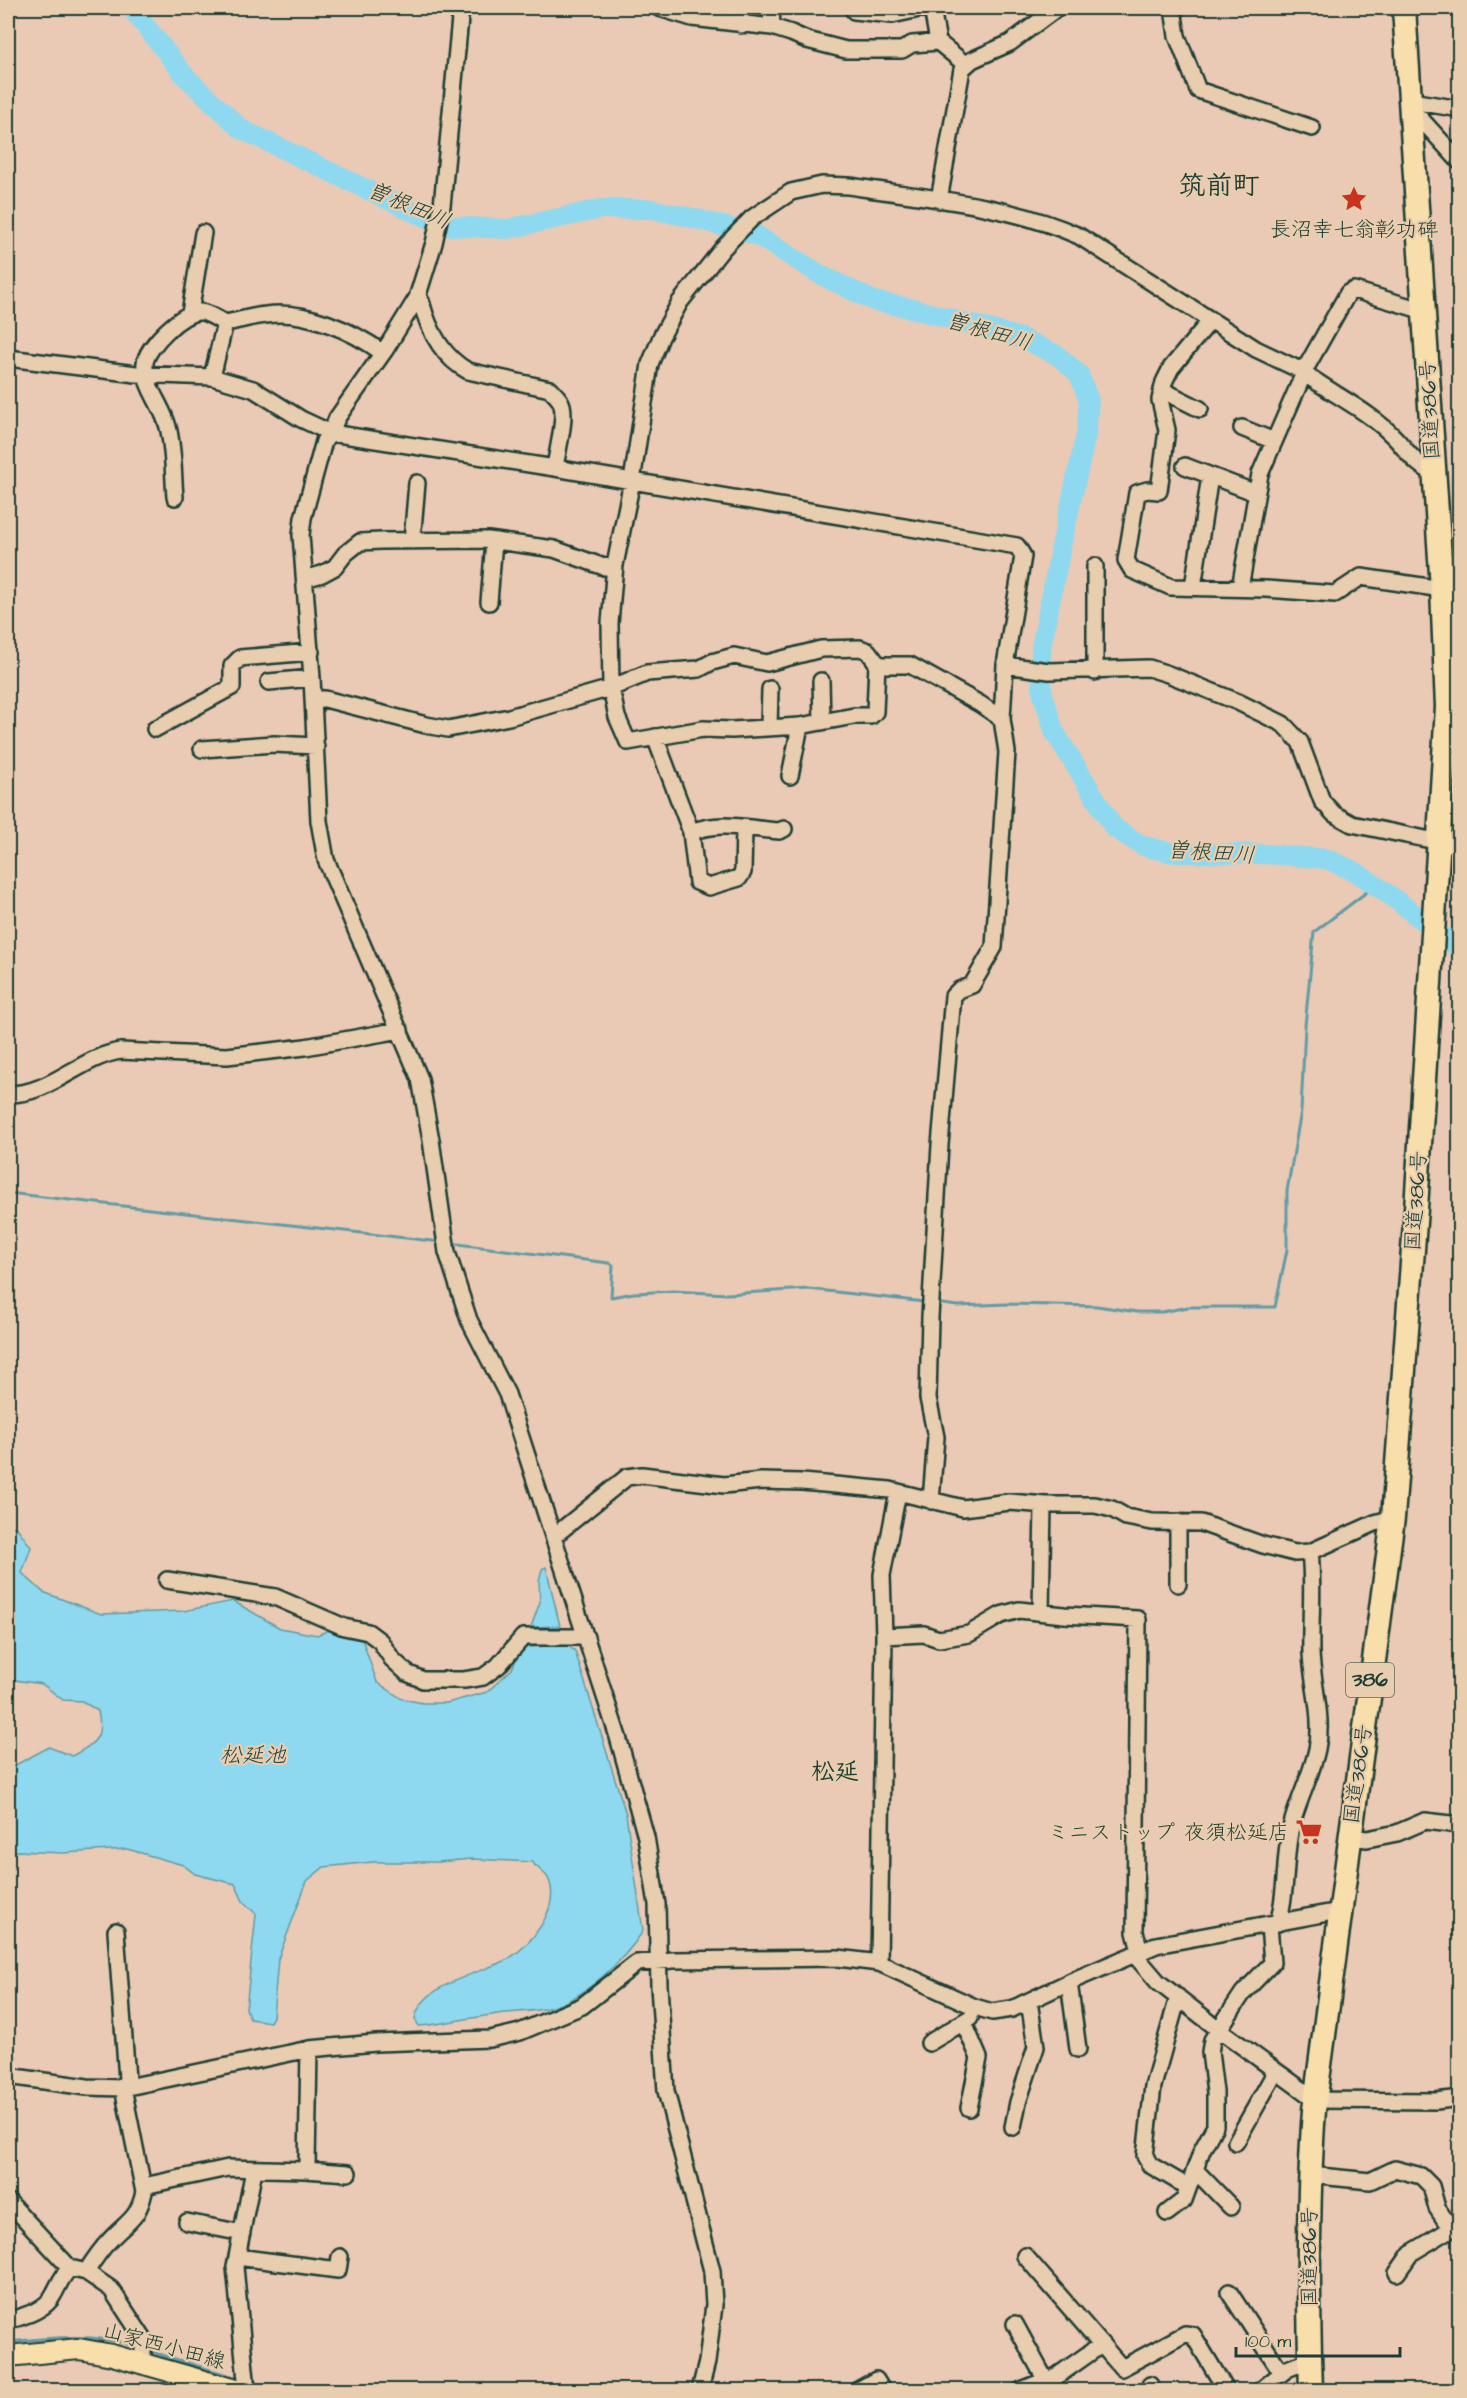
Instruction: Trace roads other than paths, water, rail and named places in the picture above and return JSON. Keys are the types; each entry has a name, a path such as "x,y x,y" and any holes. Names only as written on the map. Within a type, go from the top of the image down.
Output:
{"highway":[{"name":"国道386号","path":"1311,2391 1307,2241 1309,2175 1339,1911 1393,1518 1416,1209 1435,896 1450,844 1442,589 1404,8"}],"main road":[{"name":"山家西小田線","path":"8,2356 79,2349 142,2363 236,2391"}],"street":[{"path":"461,8 442,206 434,243 417,298 324,441 303,518 301,535 311,652 320,821 326,860 420,1079 447,1252 469,1320 507,1394 634,1789 646,1837 657,1905 659,1986 666,2091 712,2271 714,2305 707,2362 700,2391"},
{"path":"659,8 692,18 772,27 807,40 846,50 902,50 912,44 938,42"},
{"path":"741,8 741,25"},
{"path":"771,8 772,27"},
{"path":"854,11 892,15 924,8"},
{"path":"932,8 938,42 965,64"},
{"path":"939,200 962,69 965,64 1010,44 1057,8"},
{"path":"1173,8 1177,36 1198,90 1312,128"},
{"path":"1412,110 1460,109"},
{"path":"1412,110 1460,162"},
{"path":"877,663 874,712 871,716 854,716 800,726 703,729 628,742 617,717 611,688 610,623 615,565 632,481 650,364 680,302 723,248 752,218 791,192 822,185 849,186 1012,212 1049,223 1079,236 1210,321 1256,349 1302,371 1349,401 1393,436 1422,469 1434,472"},
{"path":"190,313 203,233"},
{"path":"1240,588 1260,474 1302,371 1348,292 1354,290 1424,311"},
{"path":"417,298 421,301 428,325 436,339 459,366 468,371 550,389 557,396 562,405 555,468"},
{"path":"175,497 168,424 146,375 145,361 149,350 180,319 190,313 203,312 225,323 267,314 291,315 334,325 382,353"},
{"path":"1210,321 1171,368 1162,390 1161,408 1167,430 1159,491 1147,490 1137,493 1126,560 1132,570 1171,586 1335,594 1361,577 1442,589"},
{"path":"212,377 225,323"},
{"path":"8,358 146,375 212,377 253,389 301,419 331,433 555,468 1017,546 1023,556 1011,667 1002,719 1007,752 994,947 972,985 959,990 953,996 952,1007 940,1145 930,1317 928,1398 936,1437 931,1501"},
{"path":"1162,390 1200,409"},
{"path":"1242,428 1274,441"},
{"path":"1185,466 1256,493"},
{"path":"1193,587 1210,476"},
{"path":"412,541 417,483"},
{"path":"305,579 335,567 345,554 360,542 494,541 554,549 604,567 615,565"},
{"path":"489,602 494,541"},
{"path":"1095,567 1095,672"},
{"path":"314,699 325,699 448,729 509,717 611,688 647,673 699,669 712,662 734,656 767,663 821,649 860,648 868,651 877,663 910,665 1002,719"},
{"path":"155,729 232,687 232,666 240,658 311,652"},
{"path":"1011,667 1095,672 1149,668 1263,713 1283,724 1300,741 1322,801 1334,814 1352,824 1450,844"},
{"path":"269,682 312,678"},
{"path":"821,681 822,722"},
{"path":"769,727 770,689"},
{"path":"790,776 800,726"},
{"path":"655,737 691,832 697,882 709,887 739,878 743,872 744,829"},
{"path":"202,749 274,744 316,746"},
{"path":"691,832 700,828 730,824 744,829 779,831 784,829"},
{"path":"8,1094 19,1094 46,1087 107,1053 120,1051 227,1056 305,1047 400,1030"},
{"path":"554,1536 627,1477 642,1475 701,1484 802,1482 898,1492 963,1508 1009,1502 1043,1505 1095,1505 1112,1509 1126,1517 1152,1522 1201,1523 1263,1545 1295,1552 1310,1552 1375,1523 1393,1518"},
{"path":"879,1963 884,1636 882,1575 898,1492"},
{"path":"1041,1611 1043,1505"},
{"path":"1178,1522 1178,1584"},
{"path":"1167,2213 1184,2200 1202,2150 1215,2126 1215,2092 1210,2052 1212,2040 1243,1993 1272,1963 1274,1924 1283,1905 1290,1833 1318,1748 1319,1732 1311,1654 1313,1607 1310,1552"},
{"path":"167,1580 275,1597 344,1627 368,1632 380,1641 392,1659 407,1673 423,1680 464,1680 483,1677 498,1666 523,1637 586,1637"},
{"path":"884,1636 924,1634 939,1639 969,1634 1001,1615 1018,1610 1064,1615 1138,1618 1135,1932 1137,1952 1158,1982 1316,2100 1436,2102 1460,2098"},
{"path":"1349,1837 1367,1839 1397,1833 1425,1821 1460,1825"},
{"path":"8,2076 87,2087 123,2088 309,2049 376,2043 490,2039 520,2032 582,2006 637,1963 673,1960 838,1958 879,1963 992,2012 1012,2009 1156,1945 1339,1911"},
{"path":"86,2272 106,2243 123,2226 133,2220 141,2206 144,2186 123,2088 127,2079 116,1930"},
{"path":"1069,1982 1078,2049"},
{"path":"1178,1997 1153,2086 1145,2156 1150,2165 1188,2187"},
{"path":"1013,2127 1018,2102 1036,2047 1029,2001"},
{"path":"929,2043 964,2023 982,2009"},
{"path":"964,2023 979,2058 969,2108"},
{"path":"305,2170 307,2165 309,2049"},
{"path":"1236,2142 1276,2071"},
{"path":"144,2186 228,2168 348,2173"},
{"path":"1309,2175 1370,2181 1395,2169 1421,2176 1431,2186 1438,2210 1455,2227 1411,2253 1397,2273"},
{"path":"247,2391 236,2277 237,2258 254,2170"},
{"path":"1195,2170 1231,2207"},
{"path":"8,2201 70,2268 86,2272 111,2289 143,2338 142,2363"},
{"path":"187,2222 242,2233"},
{"path":"1025,2256 1122,2368 1185,2334 1193,2335 1226,2391"},
{"path":"237,2258 338,2270 340,2257"},
{"path":"8,2320 18,2319 44,2306 61,2277 70,2268"},
{"path":"1229,2292 1282,2373"},
{"path":"1015,2324 1046,2381"},
{"path":"1021,2391 1057,2376 1101,2345"},
{"path":"1261,2391 1282,2373 1300,2362 1310,2360"},
{"path":"858,2391 876,2380 882,2391"}],"water":[{"name":"松延池","path":"8,1524 18,1529 31,1547 22,1573 43,1592 101,1614 183,1611 233,1601 280,1628 317,1635 334,1628 362,1639 377,1682 402,1699 423,1703 447,1703 487,1692 512,1669 518,1655 527,1647 567,1645 575,1651 626,1814 643,1931 626,1953 603,1976 565,2002 537,2010 419,2026 415,2019 420,2007 428,1997 453,1982 508,1959 526,1945 548,1913 551,1889 548,1878 532,1862 471,1859 438,1862 373,1862 324,1867 307,1881 278,1959 273,2017 270,2022 250,2019 246,2009 256,1914 243,1901 235,1884 195,1874 183,1865 127,1849 63,1853 17,1851 8,1855 8,1769 49,1747 72,1756 96,1739 100,1720 98,1711 82,1701 63,1700 42,1684 8,1679"},
{"path":"546,1567 560,1626 531,1627 540,1602 539,1581 542,1569"}],"waterway":[{"name":"曽根田川","path":"131,8 186,77 241,129 418,214 448,226 507,229 601,209 651,209 756,235 821,275 874,301 914,309 1021,338 1057,355 1079,374 1089,401 1086,435 1041,648 1042,691 1054,731 1114,828 1143,846 1174,853 1267,854 1327,859 1356,872 1460,949"},
{"path":"935,1303 958,1306 1007,1304 1097,1306 1137,1312 1162,1312 1188,1307 1275,1307 1287,1250 1287,1191 1301,1111 1305,1026 1314,932 1376,885"},
{"path":"8,1193 441,1242"},
{"path":"450,1243 609,1263 613,1265 611,1297 673,1291 727,1294 809,1289 925,1302"},
{"path":"8,2342 87,2338 135,2346"},
{"path":"152,2352 237,2378"},
{"path":"255,2383 280,2390"}],"place":[{"name":"長沼幸七翁彰功碑","path":"1354,199"},
{"name":"ミニストップ 夜須松延店","path":"1309,1832"}],"district":[{"name":"筑前町","path":"1219,186"},
{"name":"松延","path":"835,1772"}]}
